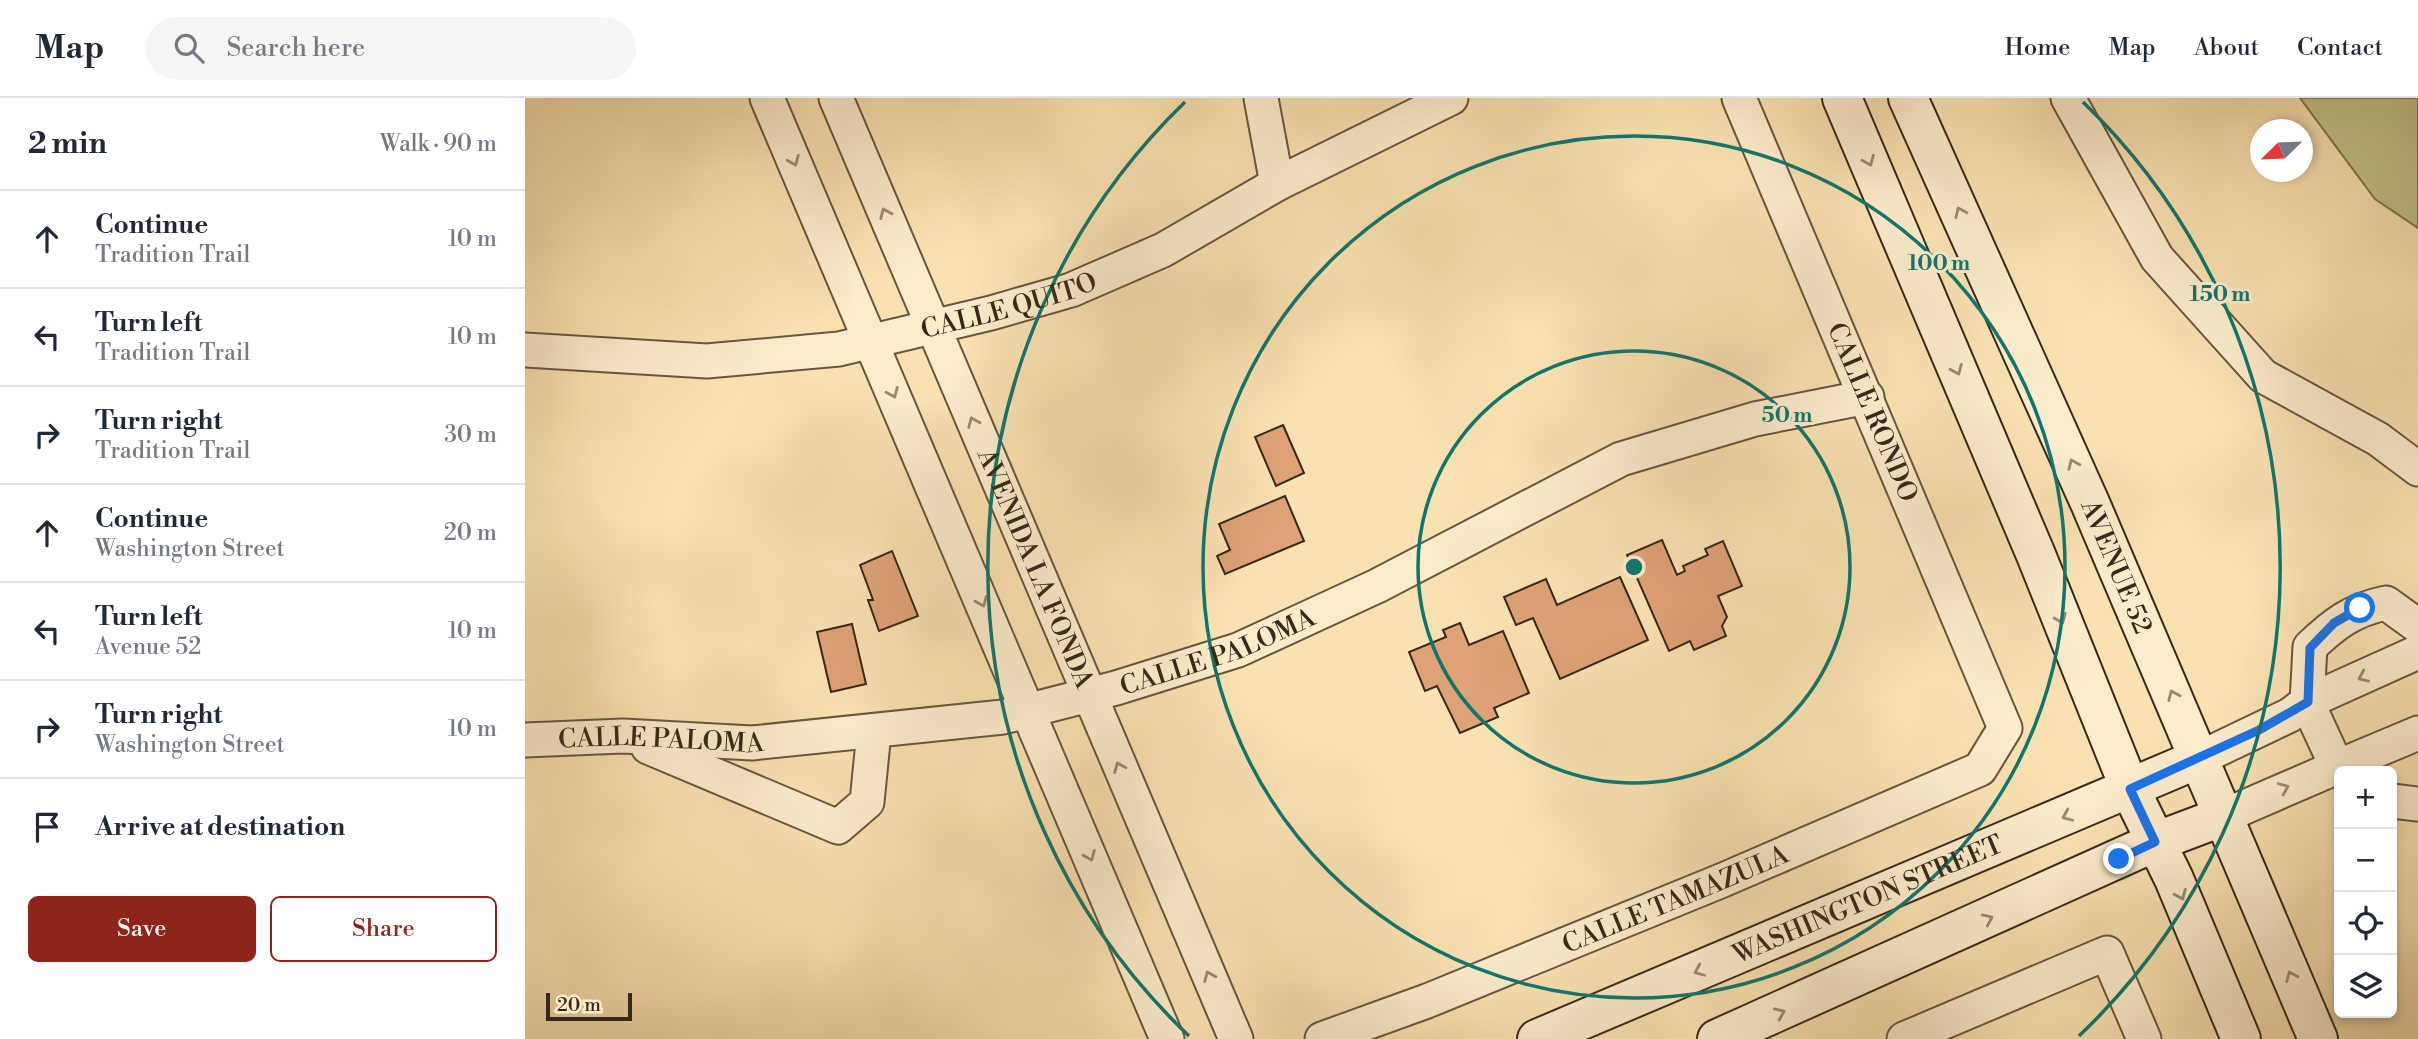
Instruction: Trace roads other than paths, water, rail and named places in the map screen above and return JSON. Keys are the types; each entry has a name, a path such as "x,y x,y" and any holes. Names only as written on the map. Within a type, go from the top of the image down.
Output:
{"main road":[{"path":"1842,98 2036,555 2130,789 2241,1039"},
{"name":"AVENUE 52","path":"1908,98 2090,503 2318,1039"},
{"name":"WASHINGTON STREET","path":"1537,1039 2199,759"},
{"path":"1717,1039 2155,842 2224,816"}],"street":[{"path":"767,98 1167,1039"},
{"name":"AVENIDA LA FONDA","path":"835,98 1235,1039"},
{"path":"1261,98 1277,184"},
{"name":"CALLE QUITO","path":"525,350 707,361 839,349 991,313 1071,290 1163,250 1277,184 1451,98"},
{"name":"CALLE RONDO","path":"1739,98 2005,727"},
{"path":"2068,98 2157,258 2263,376 2378,439 2418,469"},
{"name":"CALLE PALOMA","path":"525,740 623,736 752,743 1003,717 1088,696 1238,650 1377,586 1621,459 1755,419 1867,397"},
{"path":"2339,766 2308,702 2310,648 2334,623 2360,608 2386,603 2418,626"},
{"path":"2199,759 2290,715 2308,702 2418,652"},
{"name":"CALLE TAMAZULA","path":"1322,1039 1427,1002 1723,880 1980,769 2005,727"},
{"path":"623,736 838,827 867,802 874,732"},
{"path":"2346,766 2418,733"},
{"path":"2224,816 2334,771"},
{"path":"2397,802 2418,804"},
{"path":"1905,1039 2107,953 2144,1039"}]}
